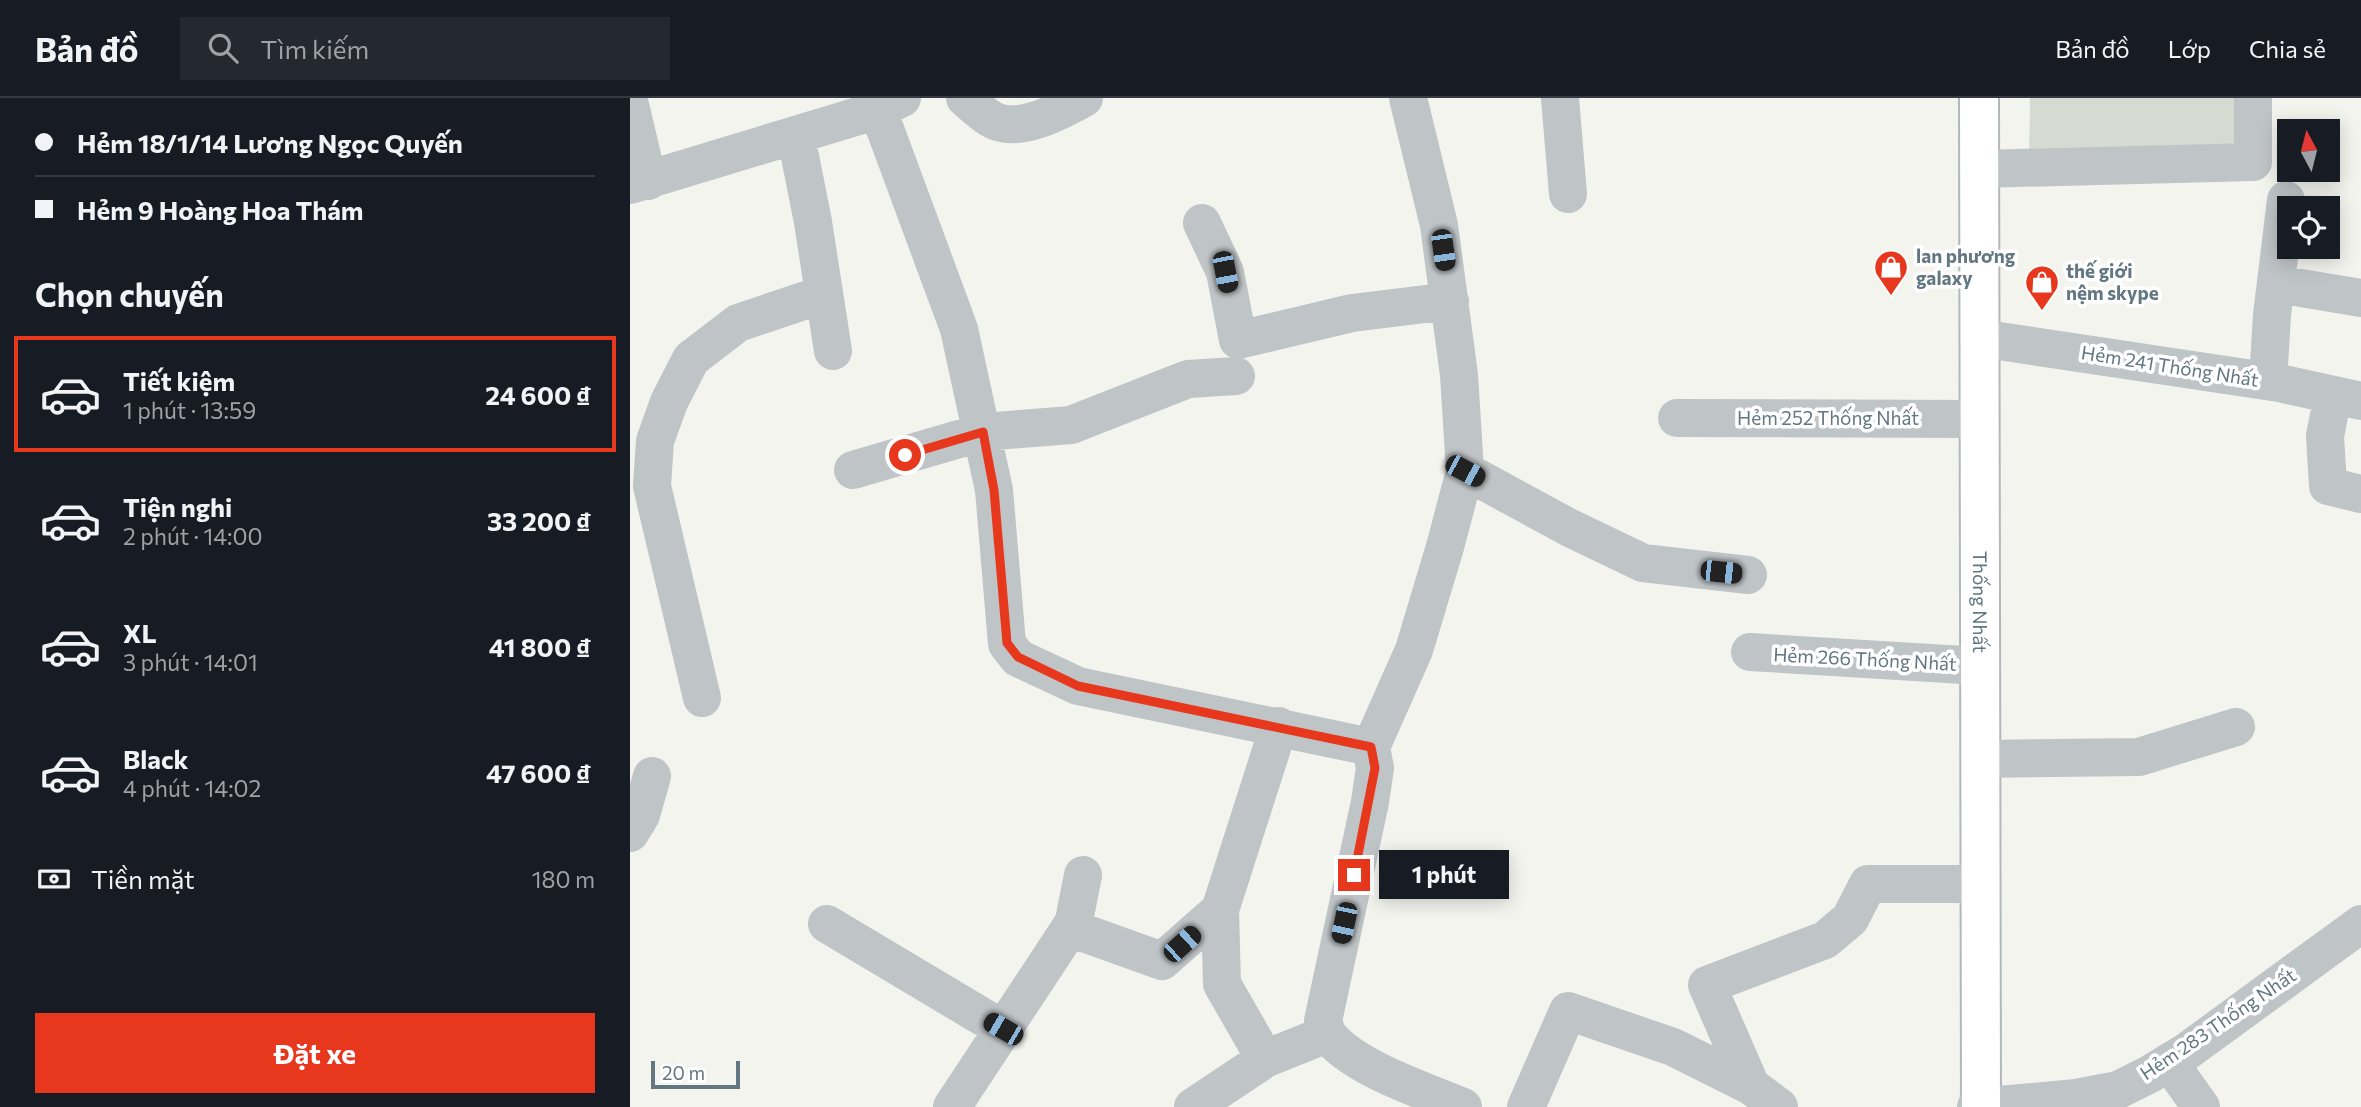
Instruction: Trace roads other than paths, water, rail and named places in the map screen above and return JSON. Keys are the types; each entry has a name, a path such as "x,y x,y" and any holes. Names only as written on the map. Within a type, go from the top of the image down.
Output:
{"main road":[{"name":"Thống Nhất","path":"1979,98 1979,1107"}],"street":[{"path":"965,98 992,120 1021,125 1084,98"},
{"path":"1408,98 1439,225 1459,375 1465,471 1414,650 1371,747 1375,768 1370,802 1323,1021 1327,1034 1343,1050 1382,1073 1463,1107"},
{"path":"1560,98 1568,194"},
{"path":"1980,169 2253,162 2253,98"},
{"path":"630,106 639,183 796,136 890,104 958,329 983,432 994,490 1007,643 1018,657 1078,686 1371,747"},
{"path":"796,136 833,351"},
{"path":"1202,223 1225,272 1238,340 1352,313 1450,301"},
{"path":"2268,381 2272,316 2280,259"},
{"path":"2277,284 2361,298"},
{"path":"702,698 652,486 655,442 669,402 691,359 738,323 824,294"},
{"name":"Hẻm 241 Thống Nhất","path":"1979,338 2268,381 2347,398"},
{"path":"853,470 983,432 1071,425 1188,379 1236,376"},
{"path":"2347,398 2325,436 2328,486 2361,494"},
{"name":"Hẻm 252 Thống Nhất","path":"1677,418 1979,419"},
{"path":"1465,471 1643,564 1748,575"},
{"name":"Hẻm 266 Thống Nhất","path":"1750,652 1980,666"},
{"path":"1265,1059 1223,984 1220,910 1279,726"},
{"path":"1980,760 2139,757 2236,727"},
{"path":"630,832 641,815 652,776"},
{"path":"952,1107 1074,921 1083,875"},
{"path":"1765,1097 1707,985 1825,940 1850,919 1868,884 1980,884"},
{"path":"1070,928 1162,961 1220,910"},
{"path":"827,924 1003,1029"},
{"name":"Hẻm 283 Thống Nhất","path":"1979,1107 2076,1098 2118,1090 2169,1062 2361,924"},
{"path":"1526,1107 1568,1011 1673,1047 1765,1097"},
{"path":"1193,1107 1265,1059 1327,1034"},
{"path":"2169,1062 2201,1107"}],"place":[{"name":"lan phương galaxy","path":"1891,297"},
{"name":"thế giới nệm skype","path":"2042,312"}]}
